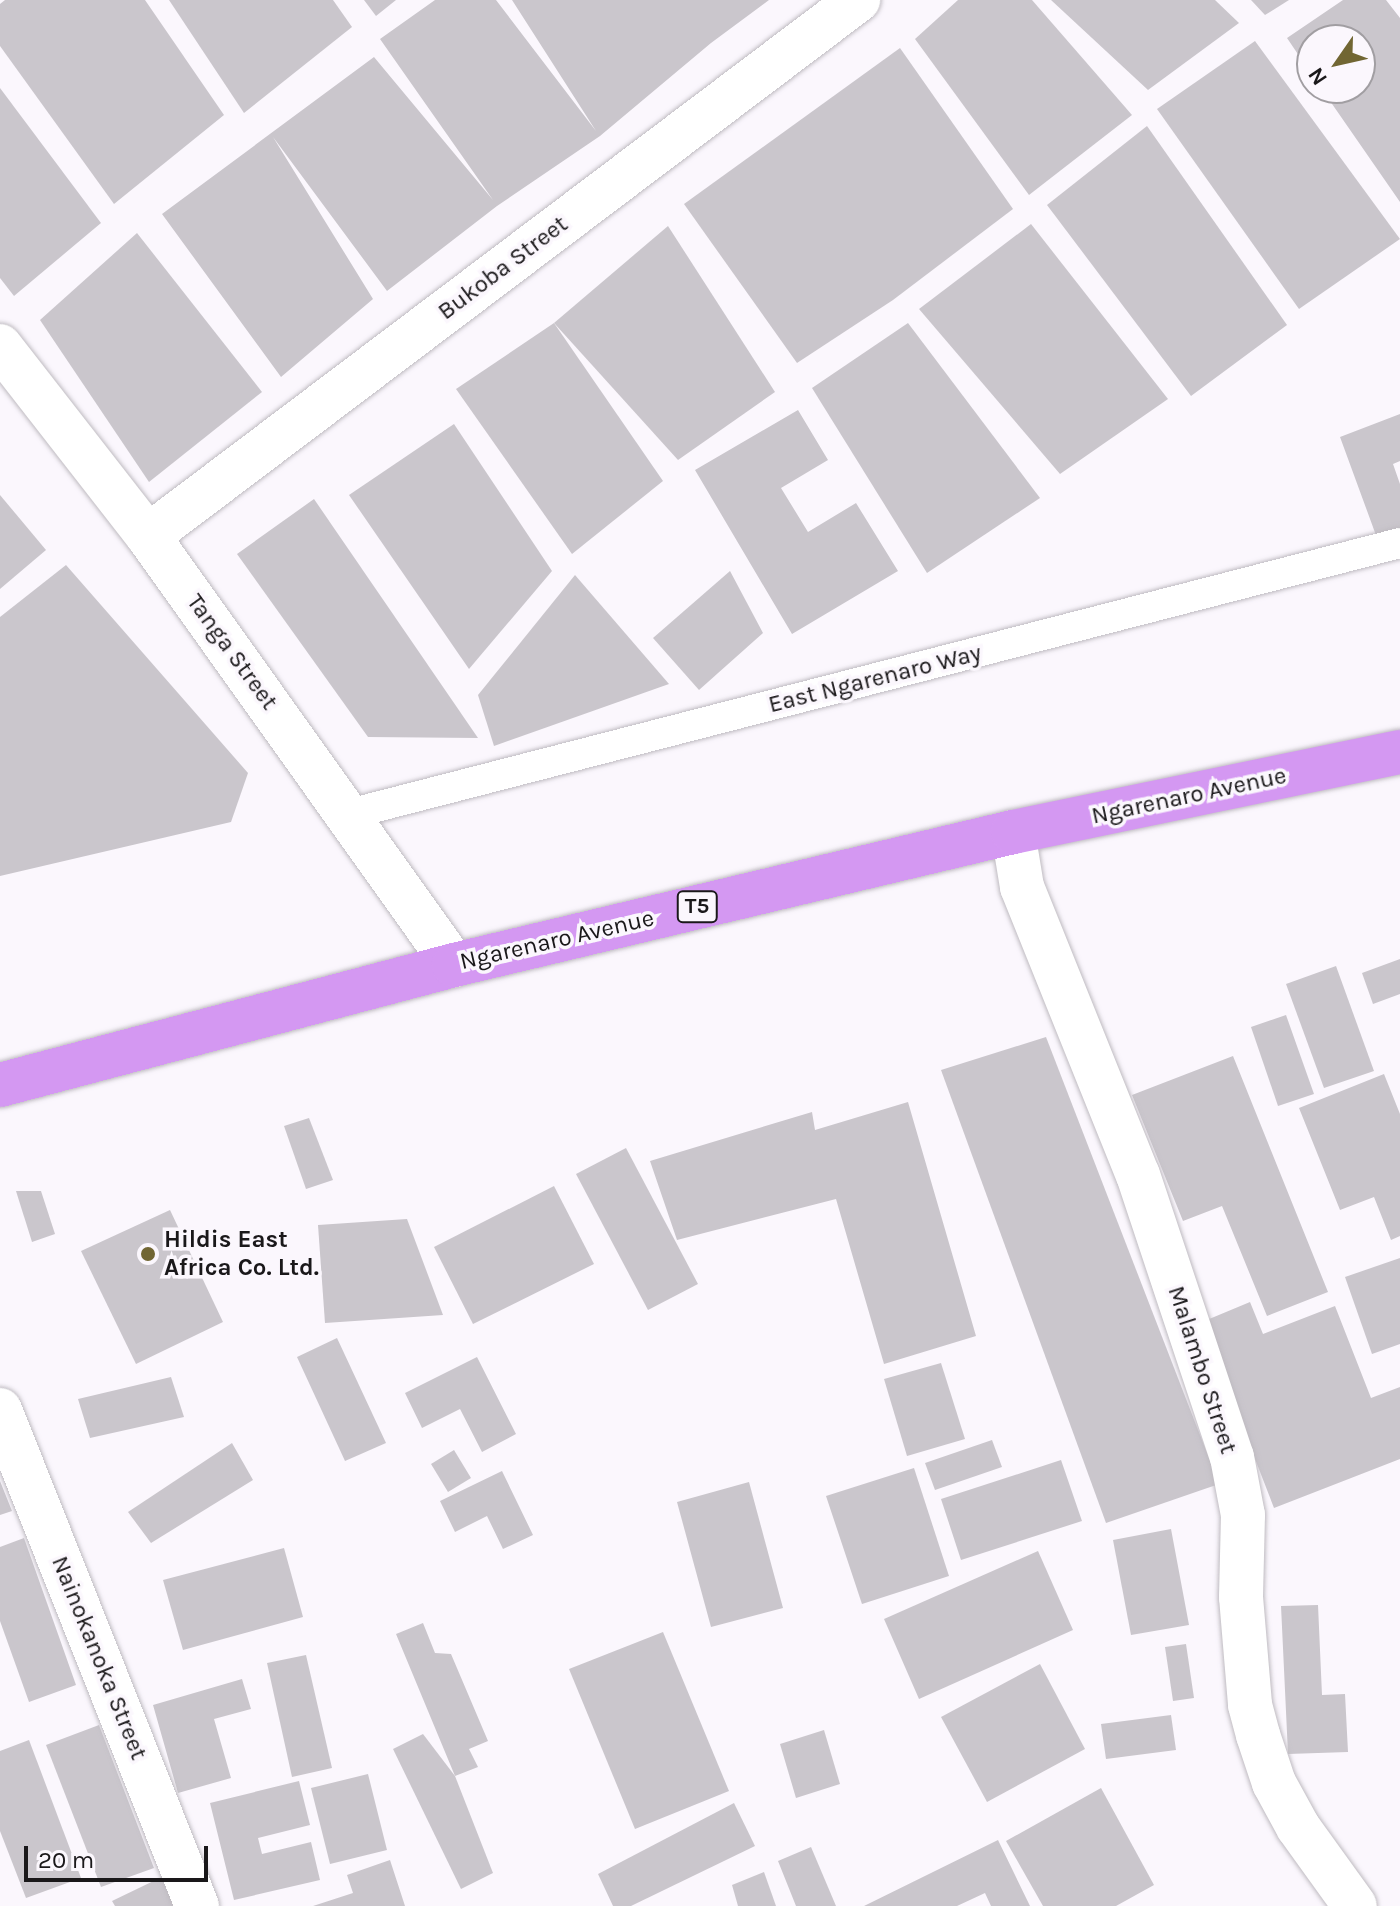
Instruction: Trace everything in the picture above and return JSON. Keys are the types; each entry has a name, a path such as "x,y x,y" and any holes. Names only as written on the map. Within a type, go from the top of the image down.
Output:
{"highway":[{"name":"Ngarenaro Avenue","path":"0,1085 454,965 1013,832 1400,752"}],"street":[{"name":"Bukoba Street","path":"148,536 858,0"},
{"name":"Tanga Street","path":"0,346 148,536 454,965"},
{"name":"Malambo Street","path":"1013,832 1022,887 1138,1175 1232,1457 1243,1515 1241,1597 1250,1705 1258,1735 1274,1783 1298,1827 1355,1906"},
{"name":"Nainokanoka Street","path":"0,1410 197,1906"}],"lane":[{"name":"East Ngarenaro Way","path":"349,814 1400,543"}],"building":[{"path":"5,0 145,0 224,115 114,204 0,46 0,4"},
{"path":"169,0 333,0 352,27 244,113"},
{"path":"364,0 396,0 376,16"},
{"path":"435,0 496,0 596,131 512,0 769,0 711,43 600,136 497,206 387,291 273,137 373,299 281,377 162,214 374,57 493,200 380,39"},
{"path":"958,0 1032,0 1132,115 1029,195 915,39"},
{"path":"1051,0 1215,0 1239,23 1148,90"},
{"path":"1251,0 1289,0 1265,15"},
{"path":"1343,0 1386,0 1400,18 1400,202 1332,104 1376,104 1376,24 1308,24"},
{"path":"1296,32 1296,51 1287,38"},
{"path":"1255,41 1296,97 1296,104 1301,104 1400,239 1299,309 1157,109"},
{"path":"900,48 1013,209 893,300 797,363 684,204"},
{"path":"0,88 101,223 14,296 0,278"},
{"path":"1147,126 1287,325 1191,396 1047,205"},
{"path":"1031,224 1168,399 1060,474 919,309"},
{"path":"668,226 775,392 678,460 554,323"},
{"path":"137,233 262,392 149,482 40,320"},
{"path":"554,323 663,481 572,554 456,389"},
{"path":"908,323 1040,498 927,573 812,388"},
{"path":"798,410 828,460 781,488 808,532 856,503 898,571 792,634 695,470"},
{"path":"1400,414 1400,461 1393,464 1400,484 1400,529 1377,538 1340,437"},
{"path":"454,424 552,571 469,669 349,495"},
{"path":"0,495 46,550 0,589"},
{"path":"314,499 478,738 368,737 237,554"},
{"path":"66,565 248,773 231,822 0,876 0,617"},
{"path":"730,571 763,633 699,690 653,638"},
{"path":"575,575 669,684 494,746 478,695"},
{"path":"1400,959 1400,994 1373,1004 1362,973"},
{"path":"1336,966 1374,1071 1324,1088 1286,984"},
{"path":"1286,1015 1314,1094 1278,1106 1251,1027"},
{"path":"1046,1037 1219,1484 1106,1523 941,1070"},
{"path":"1233,1056 1328,1292 1267,1316 1222,1206 1183,1221 1132,1095"},
{"path":"1384,1074 1400,1114 1400,1236 1391,1240 1374,1197 1340,1210 1299,1108"},
{"path":"908,1102 976,1336 884,1364 836,1199 677,1240 650,1161 812,1112 815,1130"},
{"path":"309,1118 333,1180 306,1189 284,1126"},
{"path":"626,1148 698,1284 648,1310 576,1174"},
{"path":"554,1186 594,1264 473,1324 434,1247"},
{"path":"16,1191 41,1191 55,1234 32,1242"},
{"path":"170,1210 223,1322 136,1364 81,1251"},
{"path":"407,1219 443,1315 325,1323 318,1225"},
{"path":"1400,1258 1400,1344 1372,1354 1345,1277"},
{"path":"1250,1302 1263,1334 1335,1306 1371,1398 1400,1387 1400,1459 1274,1508 1202,1322"},
{"path":"337,1338 386,1443 345,1461 297,1357"},
{"path":"477,1357 516,1434 482,1452 460,1409 422,1428 405,1393"},
{"path":"941,1363 965,1439 907,1456 884,1379"},
{"path":"171,1377 184,1417 90,1438 78,1399"},
{"path":"992,1440 1002,1467 935,1490 925,1463"},
{"path":"232,1443 253,1480 151,1543 128,1512"},
{"path":"454,1450 471,1478 448,1492 431,1464"},
{"path":"1061,1460 1082,1521 961,1560 941,1499"},
{"path":"914,1468 949,1576 862,1604 826,1496"},
{"path":"502,1471 533,1535 503,1549 487,1516 455,1532 440,1501"},
{"path":"0,1481 12,1511 0,1515"},
{"path":"749,1482 783,1608 711,1627 677,1502"},
{"path":"1171,1529 1189,1625 1131,1635 1113,1540"},
{"path":"24,1538 76,1685 29,1702 0,1621 0,1547"},
{"path":"284,1548 303,1617 183,1650 163,1580"},
{"path":"1038,1551 1073,1630 919,1699 884,1619"},
{"path":"1318,1605 1322,1695 1345,1694 1348,1752 1288,1754 1281,1606"},
{"path":"423,1623 435,1653 451,1654 488,1741 469,1749 478,1767 455,1776 396,1634"},
{"path":"663,1632 729,1791 635,1829 569,1669"},
{"path":"1186,1644 1194,1698 1173,1701 1165,1647"},
{"path":"306,1655 332,1768 292,1777 267,1663"},
{"path":"1040,1664 1085,1749 987,1802 941,1717"},
{"path":"242,1679 251,1709 214,1719 231,1778 178,1793 153,1705"},
{"path":"1171,1715 1176,1750 1106,1759 1101,1724"},
{"path":"99,1725 154,1868 101,1887 46,1745"},
{"path":"824,1730 840,1784 796,1798 780,1744"},
{"path":"423,1734 455,1776 493,1873 461,1889 393,1749"},
{"path":"29,1740 81,1878 26,1898 0,1831 0,1751"},
{"path":"368,1774 387,1850 330,1864 311,1788"},
{"path":"299,1781 310,1825 258,1838 262,1854 311,1842 320,1880 234,1900 210,1803"},
{"path":"1101,1788 1154,1885 1116,1906 1043,1906 1006,1841"},
{"path":"734,1803 755,1846 631,1906 613,1906 598,1874"},
{"path":"998,1840 1030,1906 991,1906 985,1893 957,1906 864,1906"},
{"path":"811,1847 836,1906 796,1906 778,1861"},
{"path":"390,1860 405,1906 313,1906 353,1893 347,1875"},
{"path":"764,1872 776,1906 738,1906 732,1885"},
{"path":"168,1874 183,1906 115,1906 112,1901"}],"place":[{"name":"Hildis East Africa Co. Ltd.","path":"148,1254"}]}
